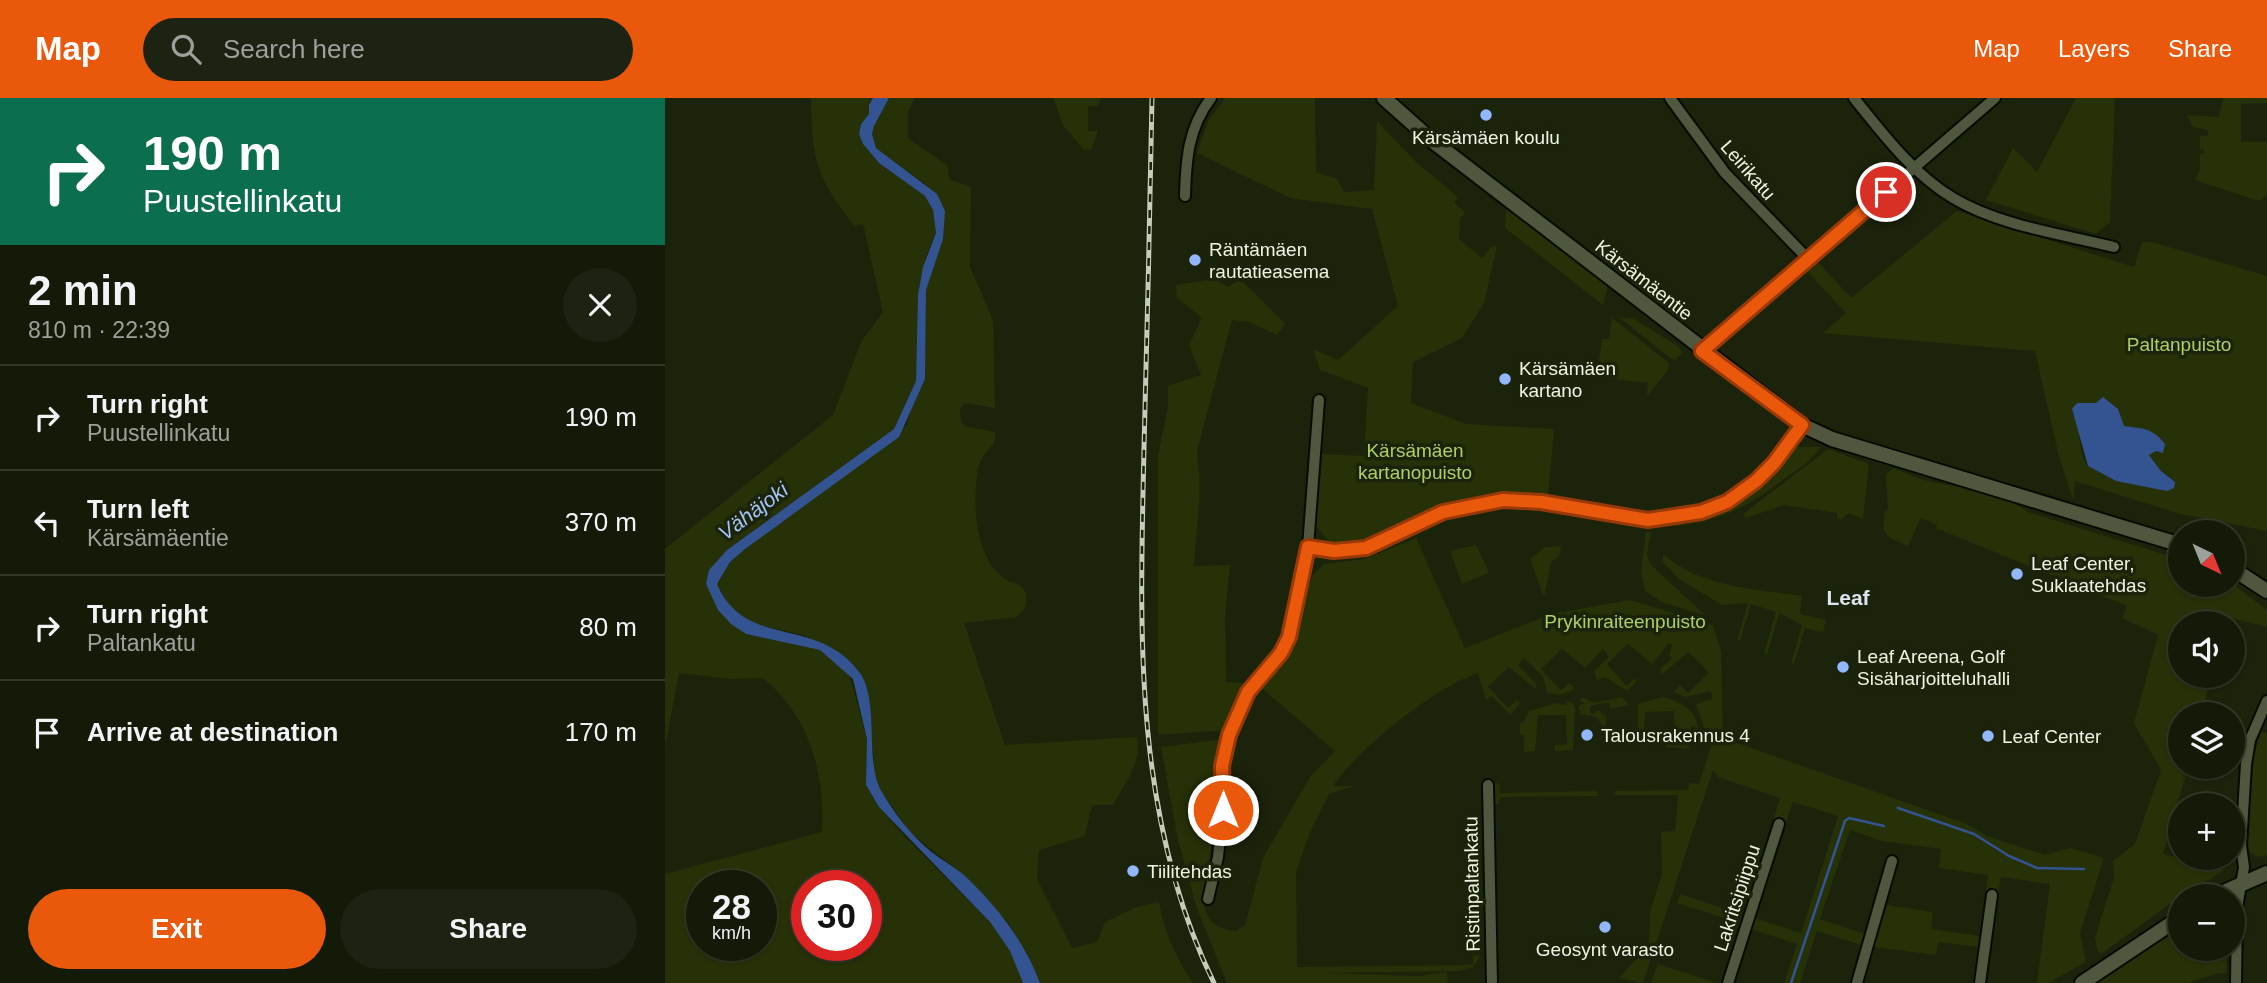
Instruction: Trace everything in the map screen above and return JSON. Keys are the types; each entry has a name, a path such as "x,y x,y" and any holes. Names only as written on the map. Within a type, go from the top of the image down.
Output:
{"street":[{"path":"1185,196 1185,160 1192,132 1211,98"},
{"name":"Kärsämäentie","path":"1384,98 1430,139 1702,351 1802,425 1832,439 2168,541"},
{"name":"Leirikatu","path":"1670,98 1725,173 1807,258"},
{"path":"1854,98 1915,167 1952,197 1972,208 2042,230 2114,247"},
{"path":"1702,351 1995,98"},
{"path":"1208,899 1217,857 1224,797 1224,752 1248,692 1281,653 1289,637 1308,547 1319,400"},
{"path":"1308,547 1334,551 1366,548 1443,512 1503,500 1541,502 1648,520 1694,514 1727,502 1750,486 1774,463 1802,425"},
{"path":"2245,577 2267,591"},
{"path":"2239,884 2244,867 2241,846 2248,752 2267,701"},
{"name":"Ristinpaltankatu","path":"1488,785 1492,983"},
{"name":"Lakritsipiippu","path":"1728,983 1779,824"},
{"path":"1857,983 1892,861"},
{"path":"2239,884 2267,873"},
{"path":"1980,983 1992,895"},
{"path":"2082,983 2168,926"},
{"path":"2236,983 2237,961"}],"green space":[{"path":"811,98 873,98 869,105 869,114 861,124 859,134 863,144 879,163 926,196 933,210 936,233 926,256 918,295 916,381 894,429 727,550 706,584 746,634 820,650 849,673 867,739 866,785 879,807 906,838 990,922 1010,951 1023,983 665,983 665,874 822,832 821,789 811,748 792,710 763,678 730,679 679,673 665,747 665,549 833,415 861,342 883,312 863,224 854,226 830,191 818,164"},
{"path":"889,98 915,98 908,111 908,138 948,166 949,179 971,187 970,267 993,320 995,408 965,403 960,408 961,422 964,426 995,432 994,441 979,465 976,517 979,536 993,568 1005,579 1020,585 1026,593 1026,606 1017,617 964,623 1005,745 1137,737 1135,765 1113,805 1092,805 1085,836 1039,850 1037,879 1072,948 1097,942 1105,922 1134,908 1159,902 1171,944 1193,983 1040,983 1009,924 965,876 911,833 881,791 875,775 867,687 804,635 752,624 735,614 717,584 730,562 745,549 907,425 912,406 925,379 926,290 942,236 925,184 876,148 872,134 874,125"},
{"path":"1053,98 1101,98 1098,106 1088,106 1088,131 1098,131 1091,150 1083,149 1063,125"},
{"name":"Kärsämäen kartanopuisto","path":"1225,98 1315,98 1316,172 1337,179 1344,192 1374,190 1377,121 1416,162 1458,197 1454,203 1465,212 1460,219 1459,239 1482,258 1492,246 1497,246 1484,303 1462,338 1413,362 1411,403 1466,424 1554,429 1548,495 1500,494 1469,498 1439,507 1368,538 1345,544 1332,545 1316,526 1322,454 1364,456 1368,388 1320,370 1313,349 1338,360 1398,306 1372,209 1290,198 1197,153 1208,121"},
{"path":"2076,98 2115,98 2110,222 2096,234 1986,200 2013,148 2037,172"},
{"path":"2223,98 2267,98 2267,103 2241,104 2241,142 2267,142 2267,196 2259,201 2195,180 2200,170 2200,154 2204,154 2204,149 2200,149 2200,136 2208,136 2208,130 2193,127 2187,115 2219,117"},
{"path":"1506,208 1606,283 1603,305 1505,228"},
{"name":"Paltanpuisto","path":"1957,211 2134,267 2142,242 2152,242 2267,276 2267,531 2245,527 2245,520 2212,520 2177,513 2075,481 2073,500 2058,453 2035,351 1823,333 1846,313 1807,271 1818,262 1851,298","holes":["2077,403 2096,403 2124,426 2165,444 2162,453 2156,451 2149,455 2161,471 2171,478 2116,481 2088,466 2072,412"]},
{"path":"1215,279 1228,287 1240,279 1285,324 1277,335 1249,322 1232,320 1197,451 1200,488 1194,566 1230,565 1225,615 1226,682 1246,683 1227,730 1158,735 1158,456 1168,407 1168,386 1201,375 1189,345 1202,318 1177,298 1176,285"},
{"path":"1619,317 1634,319 1679,347 1682,353 1675,360 1670,358"},
{"path":"1612,318 1669,363 1668,370 1647,396 1648,383 1597,377 1602,339 1609,339"},
{"path":"1797,447 1821,447 1770,490 1730,513 1701,522 1667,527 1668,523 1726,507 1746,495"},
{"path":"1828,449 1869,464 1863,519 1848,513 1842,519 1837,519 1837,513 1784,505 1746,518 1743,514"},
{"path":"1894,468 1924,480 1992,494 2028,512 2168,556 2168,597 2245,597 2245,593 2267,610 2267,627 2245,621 2245,611 2168,611 2168,688 2208,688 2205,702 2168,702 2168,779 2185,779 2181,793 2168,793 2168,837 2163,854 2168,855 2168,870 2225,870 2201,884 2168,884 2168,905 2101,954 2097,950 2095,937 2114,878 2113,861 2135,844 2161,770 2134,723 2158,635 2122,618 2127,606 1936,528 1937,525 1921,518 1908,546 1890,538 1883,530 1885,510 1888,510 1886,474"},
{"path":"1646,531 1651,532 1647,554 1651,565 1706,616 1662,602 1645,591 1641,572"},
{"name":"Prykinraiteenpuisto","path":"1416,538 1465,648 1551,614 1630,600 1713,625 1721,651 1723,738 1967,824 1987,836 2045,855 2070,848 2104,858 2080,933 2086,962 2048,983 2037,983 2050,884 2001,877 1997,901 1985,900 1988,875 1939,868 1941,849 1882,841 1850,830 1820,919 1865,934 1861,945 1817,931 1800,983 1784,983 1797,944 1751,929 1754,918 1801,933 1838,816 1793,802 1785,825 1773,821 1780,798 1718,777 1713,770 1643,983 1619,978 1649,945 1650,912 1662,875 1661,832 1675,831 1678,795 1614,795 1615,791 1688,790 1689,783 1699,784 1715,734 1705,730 1696,704 1712,699 1711,691 1685,697 1674,692 1680,685 1688,693 1709,673 1689,652 1662,674 1660,669 1672,658 1669,655 1672,644 1668,644 1652,664 1628,644 1607,664 1627,686 1635,678 1637,681 1627,691 1605,677 1597,680 1594,671 1609,657 1603,649 1585,668 1562,649 1541,669 1561,690 1570,683 1575,689 1560,695 1547,693 1543,677 1524,658 1518,665 1536,684 1536,689 1509,667 1488,687 1508,708 1517,700 1520,704 1510,715 1492,696 1486,700 1478,673 1441,691 1399,721 1345,771 1333,786 1354,786 1329,794 1310,832 1296,872 1297,967 1473,965 1473,956 1481,955 1473,967 1460,971 1321,973 1419,976 1447,972 1448,983 1227,983 1196,906 1178,840 1161,747 1224,739 1218,762 1220,805 1209,815 1205,825 1211,845 1204,898 1205,910 1210,920 1220,927 1236,931 1245,925 1263,858 1310,777 1335,751 1259,686 1275,665 1303,588 1309,587 1312,576 1324,564 1365,559"},
{"path":"1476,545 1489,573 1462,584 1450,551"},
{"path":"1561,546 1559,557 1551,562 1543,595 1530,559 1545,547"},
{"path":"1663,554 1678,565 1711,580 1802,596 1800,614 1826,620 1823,632 1805,628 1794,664 1791,663 1802,625 1779,613 1767,655 1764,654 1776,612 1751,604 1740,641 1737,640 1748,603 1722,605 1679,579 1663,562"},
{"path":"1581,697 1594,703 1622,697 1629,705 1610,709 1609,702 1590,706 1593,715 1597,710 1606,716 1606,725 1602,726 1597,717 1580,714 1579,706 1584,703 1580,701"},
{"path":"1662,697 1680,704 1690,711 1697,721 1698,728 1691,726 1685,744 1691,749 1666,747 1665,741 1675,740 1674,711 1645,712 1643,747 1638,744 1638,704"},
{"path":"1567,701 1573,703 1575,709 1573,750 1555,751 1555,745 1567,744 1566,715 1538,715 1535,751 1524,752 1524,736 1517,733 1520,733 1520,723 1523,723 1529,711 1557,703 1567,705"},
{"path":"2261,732 2267,733 2267,855 2258,857 2250,852 2247,844 2254,755"},
{"path":"1499,783 1500,793 1596,791 1599,796 1500,797 1499,804 1496,804 1492,784"},
{"path":"1680,894 1743,915 1740,923 1677,903"},
{"path":"1887,905 1933,912 1931,929 1980,936 1978,947 1938,942 1936,955 1874,947"},
{"path":"2168,935 2168,961 2227,961 2226,974 2218,973 2188,983 2095,983"},
{"path":"1658,964 1717,983 1651,983"}],"water":[{"path":"873,98 889,98 874,126 872,134 876,148 937,194 945,211 943,239 926,290 925,379 899,437 745,549 730,562 717,584 730,605 746,618 824,644 843,655 860,673 869,700 874,765 882,792 897,816 916,838 964,875 998,912 1018,939 1040,983 1023,983 1010,951 990,922 879,807 866,785 867,739 853,679 820,650 746,634 731,624 718,610 706,584 709,570 727,550 894,429 916,381 918,295 923,267 936,233 933,210 925,196 879,163 863,144 859,134 861,124 869,114 869,105"},
{"path":"2103,397 2118,409 2124,426 2151,432 2165,444 2163,453 2156,451 2149,455 2161,471 2175,482 2174,488 2167,491 2116,481 2088,466 2072,409 2077,403 2096,403"}],"waterway":[{"path":"1898,808 1974,834 2009,856 2037,868 2084,869"},
{"path":"1791,983 1845,821 1849,818 1884,826"}],"railway":[{"path":"1152,98 1142,516 1143,653 1147,720 1155,788 1168,854 1187,919 1214,983"}],"place":[{"name":"Kärsämäen koulu","path":"1486,115"},
{"name":"Räntämäen rautatieasema","path":"1195,260"},
{"name":"Kärsämäen kartano","path":"1505,379"},
{"name":"Leaf Center, Suklaatehdas","path":"2017,574"},
{"name":"Leaf Areena, Golf Sisäharjoitteluhalli","path":"1843,667"},
{"name":"Talousrakennus 4","path":"1587,735"},
{"name":"Leaf Center","path":"1988,736"},
{"name":"Tiilitehdas","path":"1133,871"},
{"name":"Geosynt varasto","path":"1605,927"}],"district":[{"name":"Leaf","path":"1848,597"}],"route":[{"path":"1223,810 1222,766 1229,735 1248,692 1281,653 1289,637 1308,547 1334,551 1366,548 1443,512 1503,500 1523,499 1648,520 1687,516 1716,507 1735,497 1774,463 1802,425 1702,351 1886,192"}],"water label":[{"name":"Vähäjoki","path":"753,511"}]}
